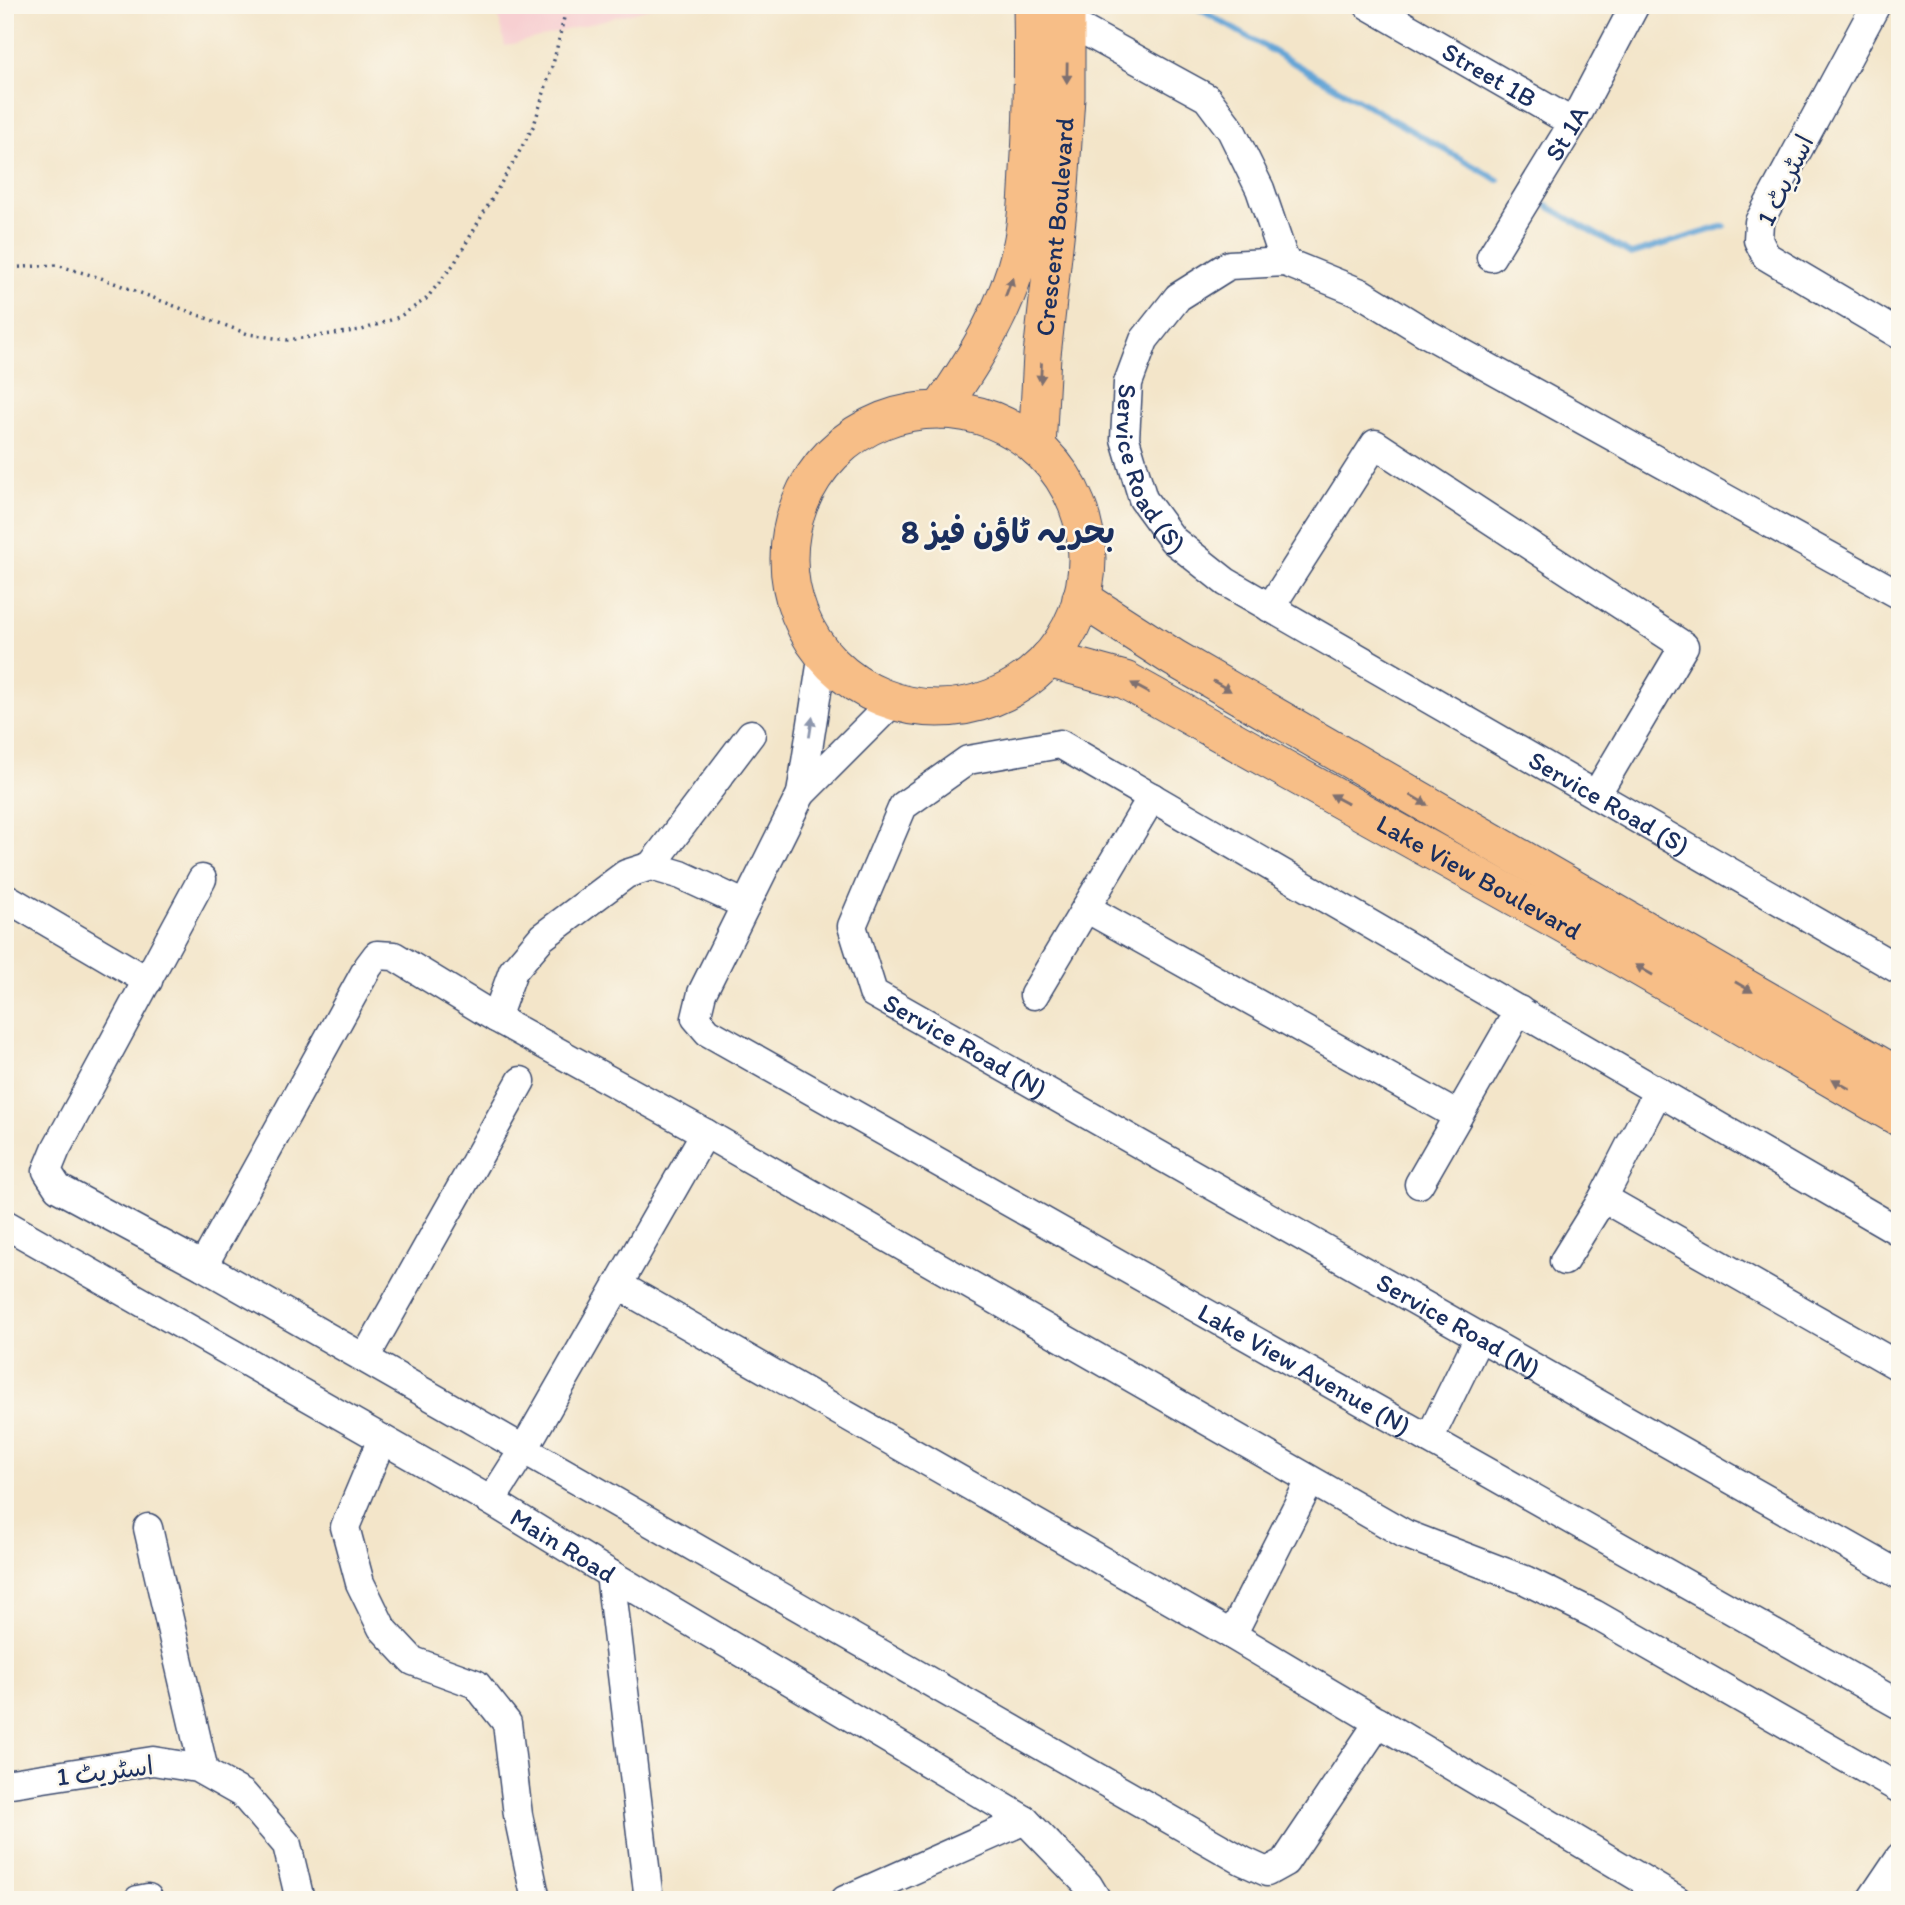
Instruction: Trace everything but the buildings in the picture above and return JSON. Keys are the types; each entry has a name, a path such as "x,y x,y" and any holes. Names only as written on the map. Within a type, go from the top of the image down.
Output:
{"main road":[{"name":"Crescent Boulevard","path":"940,410 975,358 993,325 1011,282 1023,243 1034,100 1051,9"},
{"name":"Crescent Boulevard","path":"1037,448 1042,355 1059,201 1066,97 1051,9"},
{"path":"940,410 966,412 992,420 1016,432 1037,448 1056,468 1081,517 1086,544 1086,571 1082,598 1063,641 1028,678 1004,693 977,702 950,707 922,707 894,701 859,685 823,653 804,625 793,593 789,559 792,526 803,494 821,465 845,441 874,424 906,413 940,410"},
{"name":"Lake View Boulevard","path":"1082,598 1174,658 1900,1077"},
{"name":"Lake View Boulevard","path":"1048,659 1125,680 1578,932 1900,1118"}],"street":[{"name":"Street 1B","path":"1368,5 1573,123"},
{"name":"St 1A","path":"1491,257 1573,123 1634,5"},
{"name":"اسٹریٹ 1","path":"1877,5 1759,222 1758,240 1766,256 1900,335"},
{"path":"1051,9 1208,98 1231,130 1260,189 1285,262"},
{"name":"Service Road (S)","path":"1900,595 1426,333 1362,293 1285,262 1229,265 1178,297 1144,340 1128,383 1125,439 1143,499 1173,540 1226,582 1900,970"},
{"path":"1270,608 1375,444 1684,646 1596,795"},
{"path":"651,866 681,876 746,905 801,794 823,653"},
{"path":"801,794 894,701"},
{"path":"496,1017 513,971 542,937 626,874 651,866 751,734"},
{"name":"Service Road (N)","path":"1900,1232 1060,744 968,760 903,806 852,926 873,993 1900,1576"},
{"path":"1034,995 1152,797"},
{"path":"202,880 56,1149 47,1171 58,1188 203,1266 1267,1872 1285,1862 1379,1722"},
{"path":"5,897 148,981"},
{"name":"Lake View Avenue (N)","path":"746,905 702,993 696,1018 708,1032 1900,1705"},
{"path":"1086,908 1458,1116"},
{"path":"203,1266 368,967 377,955 394,956 496,1017 705,1133 1405,1534 1525,1580 1594,1614 1900,1789"},
{"path":"1419,1184 1519,1010"},
{"path":"365,1358 521,1081"},
{"path":"1564,1261 1603,1198 1658,1091"},
{"path":"491,1501 705,1133"},
{"path":"1603,1198 1900,1367"},
{"name":"Main Road","path":"5,1224 491,1501 1025,1820 1088,1885 1097,1900"},
{"path":"618,1285 1232,1635 1677,1900"},
{"path":"1429,1439 1479,1337"},
{"path":"382,1439 345,1527 360,1583 382,1628 413,1661 476,1684 507,1723 518,1815 536,1900"},
{"path":"1232,1635 1310,1481"},
{"path":"148,1528 204,1771"},
{"path":"610,1574 649,1899"},
{"name":"اسٹریٹ 1","path":"6,1778 153,1761 197,1768 243,1794 287,1845 300,1900"},
{"path":"845,1900 1025,1820"},
{"path":"1871,1900 1900,1857"}],"path":[{"path":"5,268 56,265 101,278 248,334 288,340 362,330 399,317 426,299 454,264 534,125 567,5"}],"shaded area":[{"path":"496,5 661,5 505,46"}],"waterway":[{"path":"1192,5 1498,180"},
{"path":"1547,206 1631,254 1724,226"}],"district":[{"name":"بحریہ ٹاؤن فیز 8","path":"1008,531"}]}
